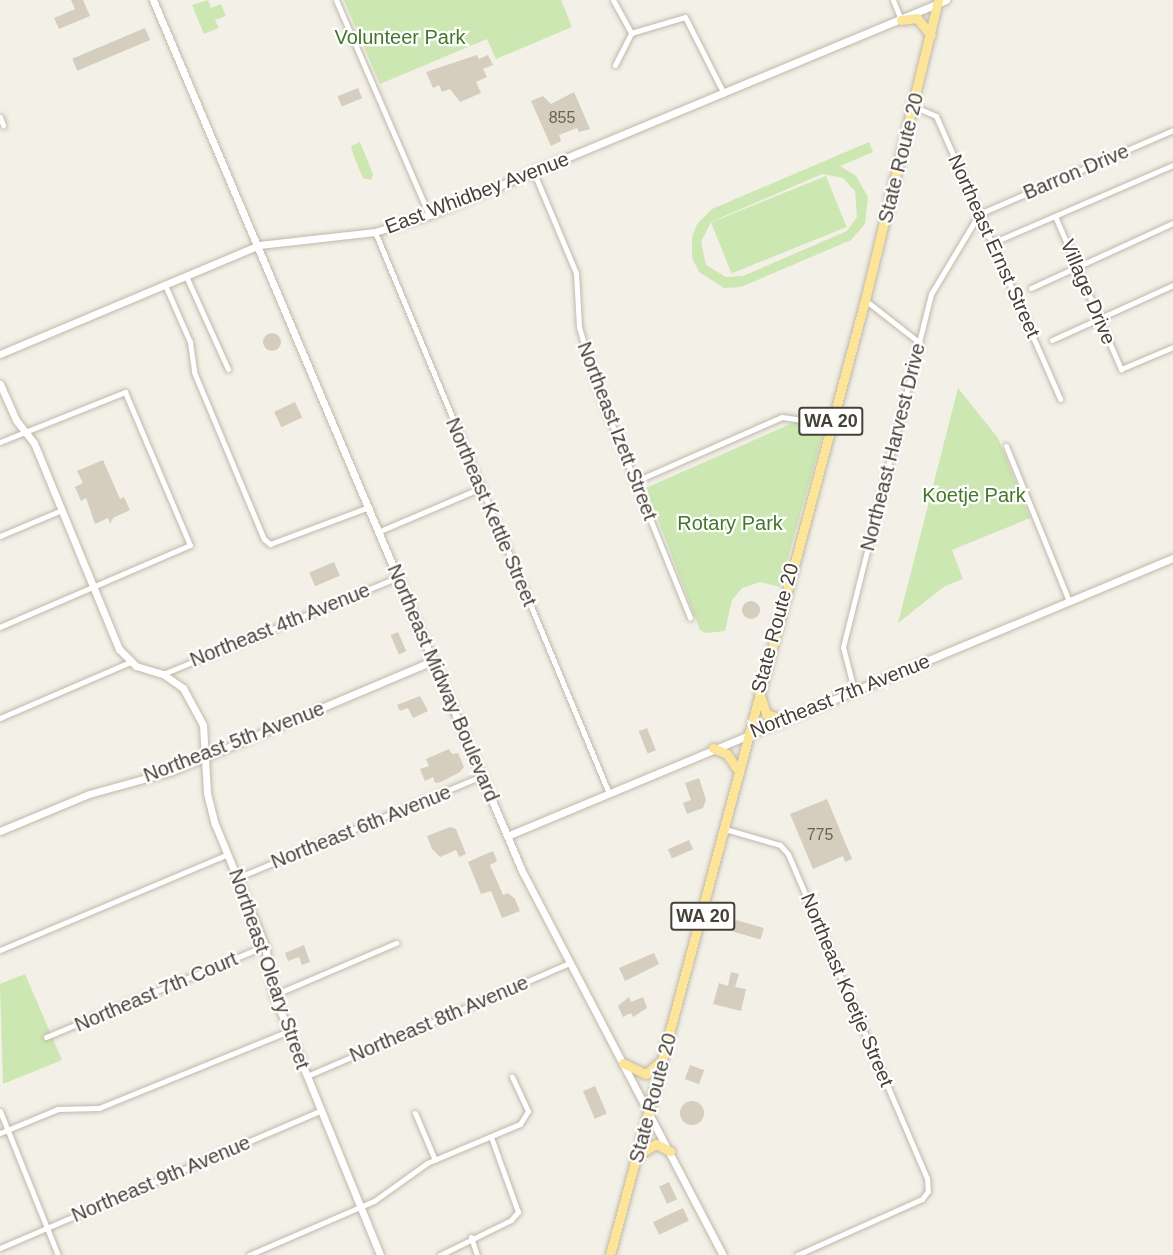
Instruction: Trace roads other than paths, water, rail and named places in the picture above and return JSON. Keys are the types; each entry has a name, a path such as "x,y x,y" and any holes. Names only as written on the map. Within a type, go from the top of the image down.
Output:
{"main road":[{"name":"State Route 20","path":"610,1255 725,829 746,735 865,300 940,1"},
{"path":"901,20 917,18 930,35"},
{"path":"758,691 766,714 784,719"},
{"path":"714,748 727,754 739,772"},
{"path":"623,1063 646,1074 664,1059"},
{"path":"637,1155 656,1144 670,1151"}],"street":[{"name":"Northeast Midway Boulevard","path":"153,0 259,245 507,836 570,963 650,1110 723,1255"},
{"path":"336,0 429,215"},
{"path":"613,0 631,33"},
{"path":"893,0 901,20"},
{"name":"East Whidbey Avenue","path":"0,354 259,245 375,232 429,215 901,20 940,1"},
{"path":"615,65 631,33 685,17 724,94"},
{"name":"Northeast Ernst Street","path":"915,107 936,116 1060,399"},
{"path":"0,117 3,125"},
{"name":"Barron Drive","path":"979,214 1173,130"},
{"path":"992,243 1173,165"},
{"name":"Northeast Izett Street","path":"534,173 576,273 579,327 594,381 690,618"},
{"name":"Northeast Harvest Drive","path":"854,690 843,647 934,283 979,214"},
{"name":"Village Drive","path":"1055,216 1121,369 1173,347"},
{"path":"1031,288 1173,224"},
{"name":"Northeast Kettle Street","path":"375,232 608,791"},
{"path":"186,276 228,369"},
{"path":"165,285 190,342 194,372 264,539 270,544 369,507"},
{"path":"1052,340 1173,285"},
{"path":"865,300 920,343"},
{"path":"0,384 62,510 94,587 130,662 0,718"},
{"path":"0,442 125,392 190,545 0,627"},
{"path":"636,481 782,417 831,424"},
{"path":"1006,446 1069,601"},
{"path":"380,531 481,488"},
{"path":"0,536 62,510"},
{"name":"Northeast 7th Avenue","path":"507,836 608,791 1173,558"},
{"name":"Northeast 4th Avenue","path":"163,674 398,577"},
{"name":"Northeast 5th Avenue","path":"0,831 89,794 207,757 433,661"},
{"name":"Northeast Oleary Street","path":"130,662 163,674 183,688 192,702 206,735 210,808 266,946 274,995 380,1255"},
{"name":"Northeast 6th Avenue","path":"238,877 482,776"},
{"name":"Northeast Koetje Street","path":"725,829 780,845 788,854 927,1178 928,1191 922,1199 797,1255"},
{"path":"0,950 228,854"},
{"path":"274,995 396,943"},
{"name":"Northeast 7th Court","path":"46,1037 266,946"},
{"name":"Northeast 8th Avenue","path":"307,1076 570,963"},
{"path":"0,1133 58,1109 99,1108 289,1031"},
{"path":"249,1255 361,1207 435,1160 527,1119 528,1112 512,1076"},
{"name":"Northeast 9th Avenue","path":"0,1248 321,1110"},
{"path":"0,1111 58,1255"},
{"path":"415,1113 435,1160"},
{"path":"440,1255 471,1237 511,1221 518,1212 519,1204 491,1137"},
{"path":"471,1237 477,1255"}],"park label":[{"name":"Volunteer Park","path":"400,37"},
{"name":"Koetje Park","path":"974,495"},
{"name":"Rotary Park","path":"730,523"}]}
